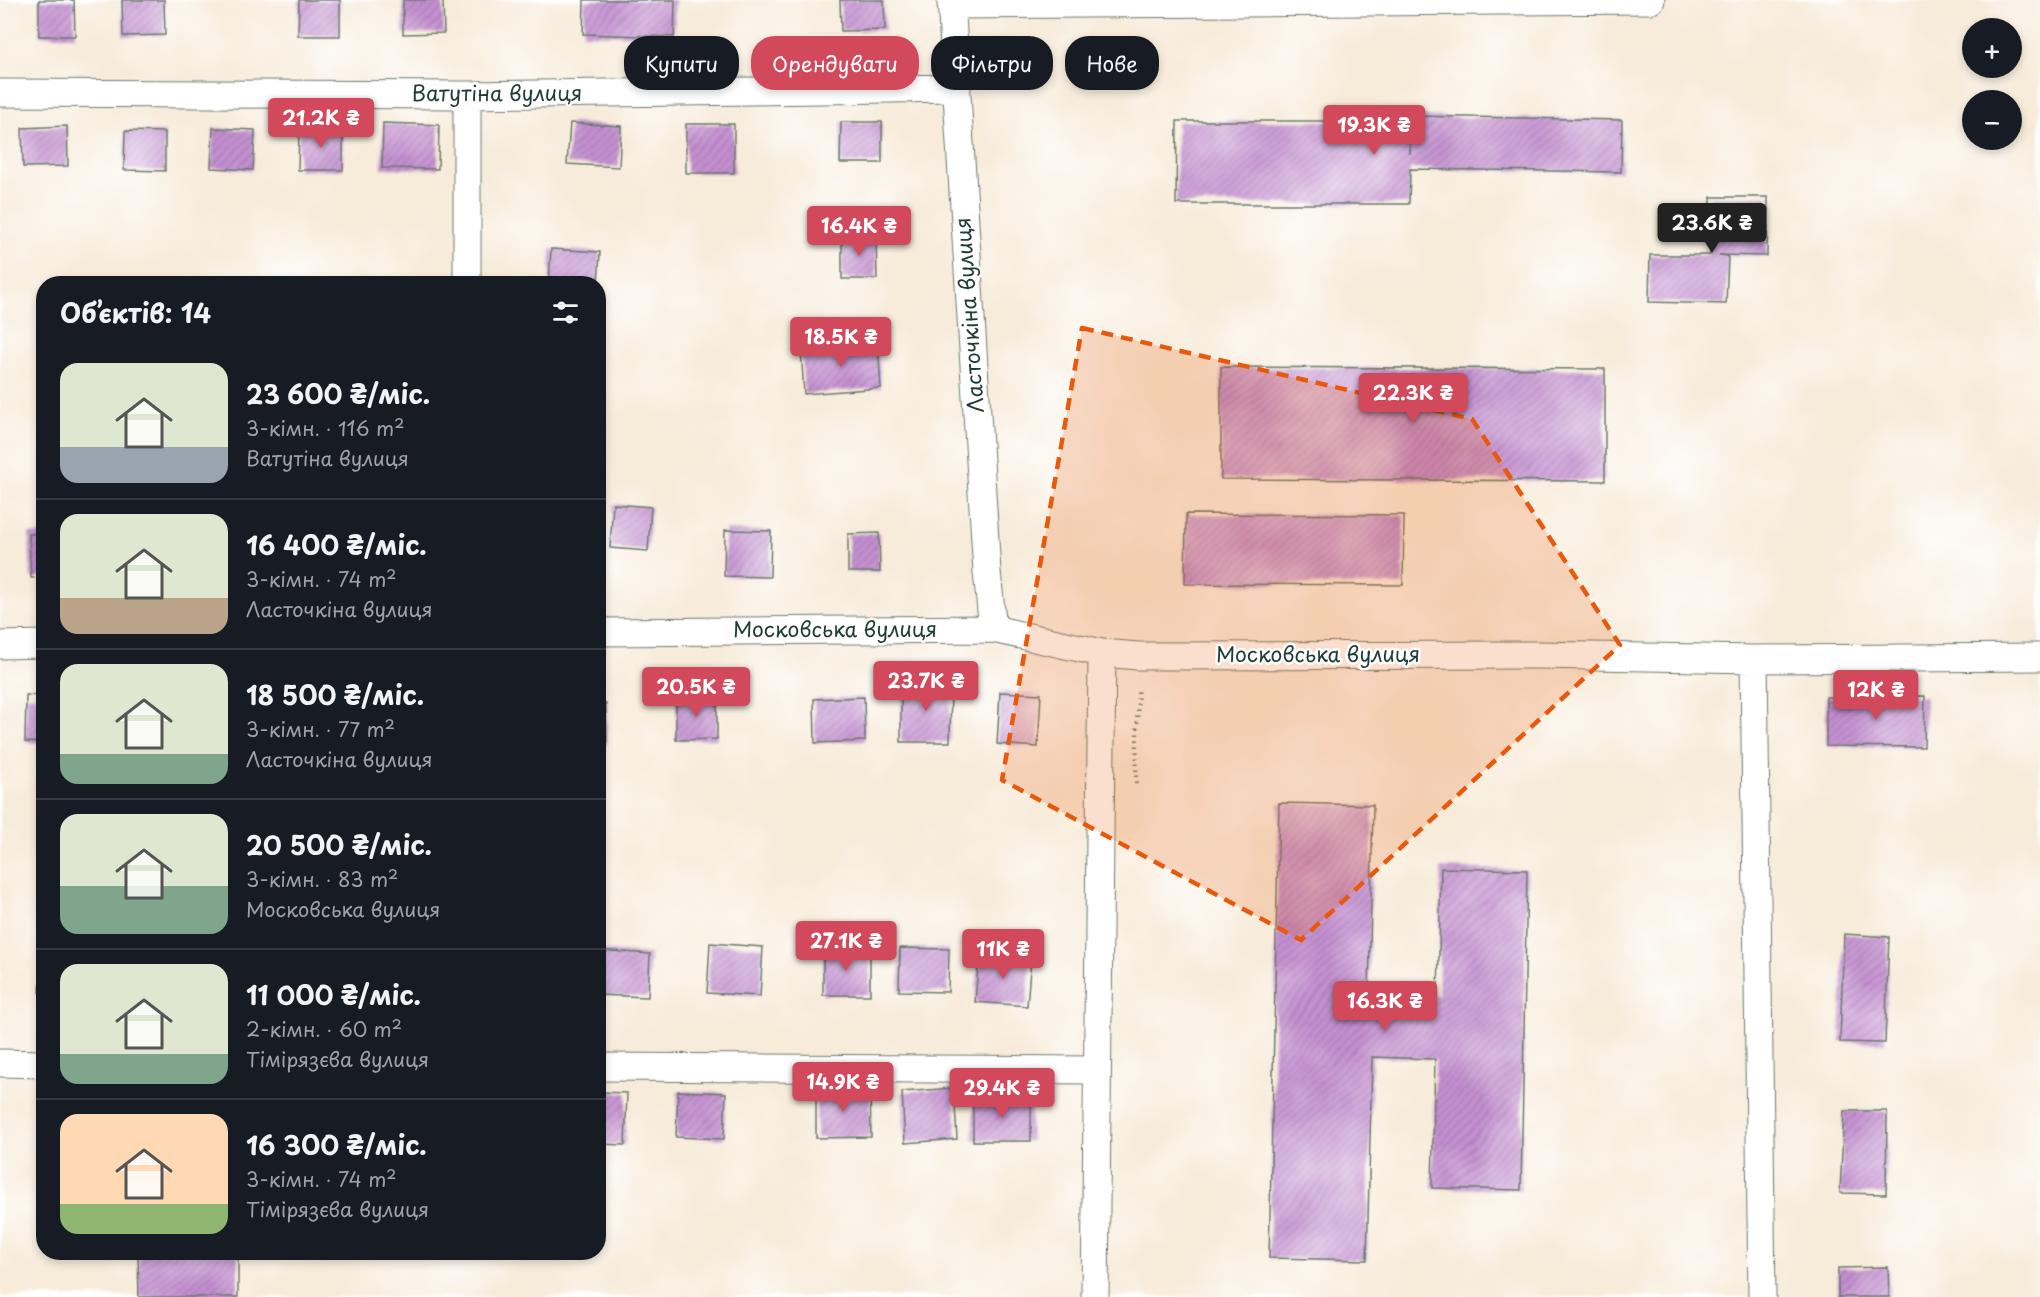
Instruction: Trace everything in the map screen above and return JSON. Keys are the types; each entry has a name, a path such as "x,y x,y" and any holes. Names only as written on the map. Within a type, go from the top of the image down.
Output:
{"street":[{"path":"951,2 1651,0"},
{"name":"Ласточкіна вулиця","path":"951,2 953,36"},
{"name":"Ватутіна вулиця","path":"0,93 467,95 931,88"},
{"name":"Ласточкіна вулиця","path":"957,90 963,206 993,629"},
{"path":"467,95 467,276"},
{"name":"Московська вулиця","path":"606,632 993,629 1102,653 1138,656 1538,655 1754,659 2040,657"},
{"path":"0,645 36,644"},
{"path":"1095,1297 1102,653"},
{"path":"1754,659 1762,1297"},
{"path":"0,1063 36,1064"},
{"path":"606,1067 1098,1070"}],"highlighted area":[{"path":"1082,328 1472,419 1620,645 1301,940 1002,780"}],"building":[{"path":"39,0 74,0 75,36 39,36"},
{"path":"122,0 164,0 165,35 123,36"},
{"path":"299,0 340,0 340,36 298,36"},
{"path":"403,0 443,0 444,33 403,34"},
{"path":"584,0 675,0 674,36 583,34"},
{"path":"840,0 884,0 885,30 841,31"},
{"path":"1411,116 1622,120 1621,172 1410,169 1409,204 1176,204 1177,121 1409,121 1410,154"},
{"path":"841,122 882,122 882,163 840,163"},
{"path":"383,123 439,125 438,169 382,168"},
{"path":"570,123 621,126 619,167 567,164"},
{"path":"686,124 734,124 734,173 686,173"},
{"path":"67,126 68,166 23,167 22,128"},
{"path":"213,128 255,130 253,170 211,168"},
{"path":"299,128 343,128 343,170 298,170"},
{"path":"125,131 165,132 165,171 124,170"},
{"path":"1711,197 1768,197 1767,256 1719,255 1728,256 1726,304 1649,302 1650,255 1710,255"},
{"path":"842,235 876,235 877,279 842,279"},
{"path":"551,249 600,252 598,276 549,276"},
{"path":"878,343 881,388 804,394 801,349"},
{"path":"1221,367 1605,369 1605,481 1221,479"},
{"path":"613,504 651,507 648,551 610,548"},
{"path":"1186,514 1404,515 1403,585 1185,584"},
{"path":"725,530 771,531 770,577 724,576"},
{"path":"879,533 880,572 848,572 848,534"},
{"path":"29,534 36,534 36,578 31,578"},
{"path":"901,683 951,683 950,742 901,742"},
{"path":"1000,692 1041,694 1038,747 997,744"},
{"path":"26,695 36,696 36,743 25,742"},
{"path":"676,696 717,696 717,739 676,740"},
{"path":"1925,696 1924,747 1826,746 1826,697"},
{"path":"864,697 865,741 815,743 814,699"},
{"path":"1279,803 1373,805 1369,994 1438,995 1441,868 1527,870 1521,1190 1432,1188 1435,1059 1372,1057 1367,1260 1269,1258"},
{"path":"1844,934 1889,937 1885,1043 1840,1042"},
{"path":"710,943 763,947 760,996 707,993"},
{"path":"900,948 949,949 948,992 899,991"},
{"path":"823,949 870,949 870,995 823,995"},
{"path":"606,951 650,954 648,997 606,995"},
{"path":"979,954 1031,958 1027,1006 975,1002"},
{"path":"870,1087 871,1137 816,1138 816,1088"},
{"path":"954,1088 957,1139 905,1143 902,1092"},
{"path":"678,1091 726,1093 724,1139 676,1137"},
{"path":"606,1092 627,1093 625,1145 606,1144"},
{"path":"973,1097 1031,1097 1031,1141 973,1141"},
{"path":"1844,1111 1887,1111 1886,1194 1840,1193"},
{"path":"138,1260 238,1260 238,1297 139,1297"},
{"path":"1888,1267 1889,1297 1838,1297 1838,1268"}]}
